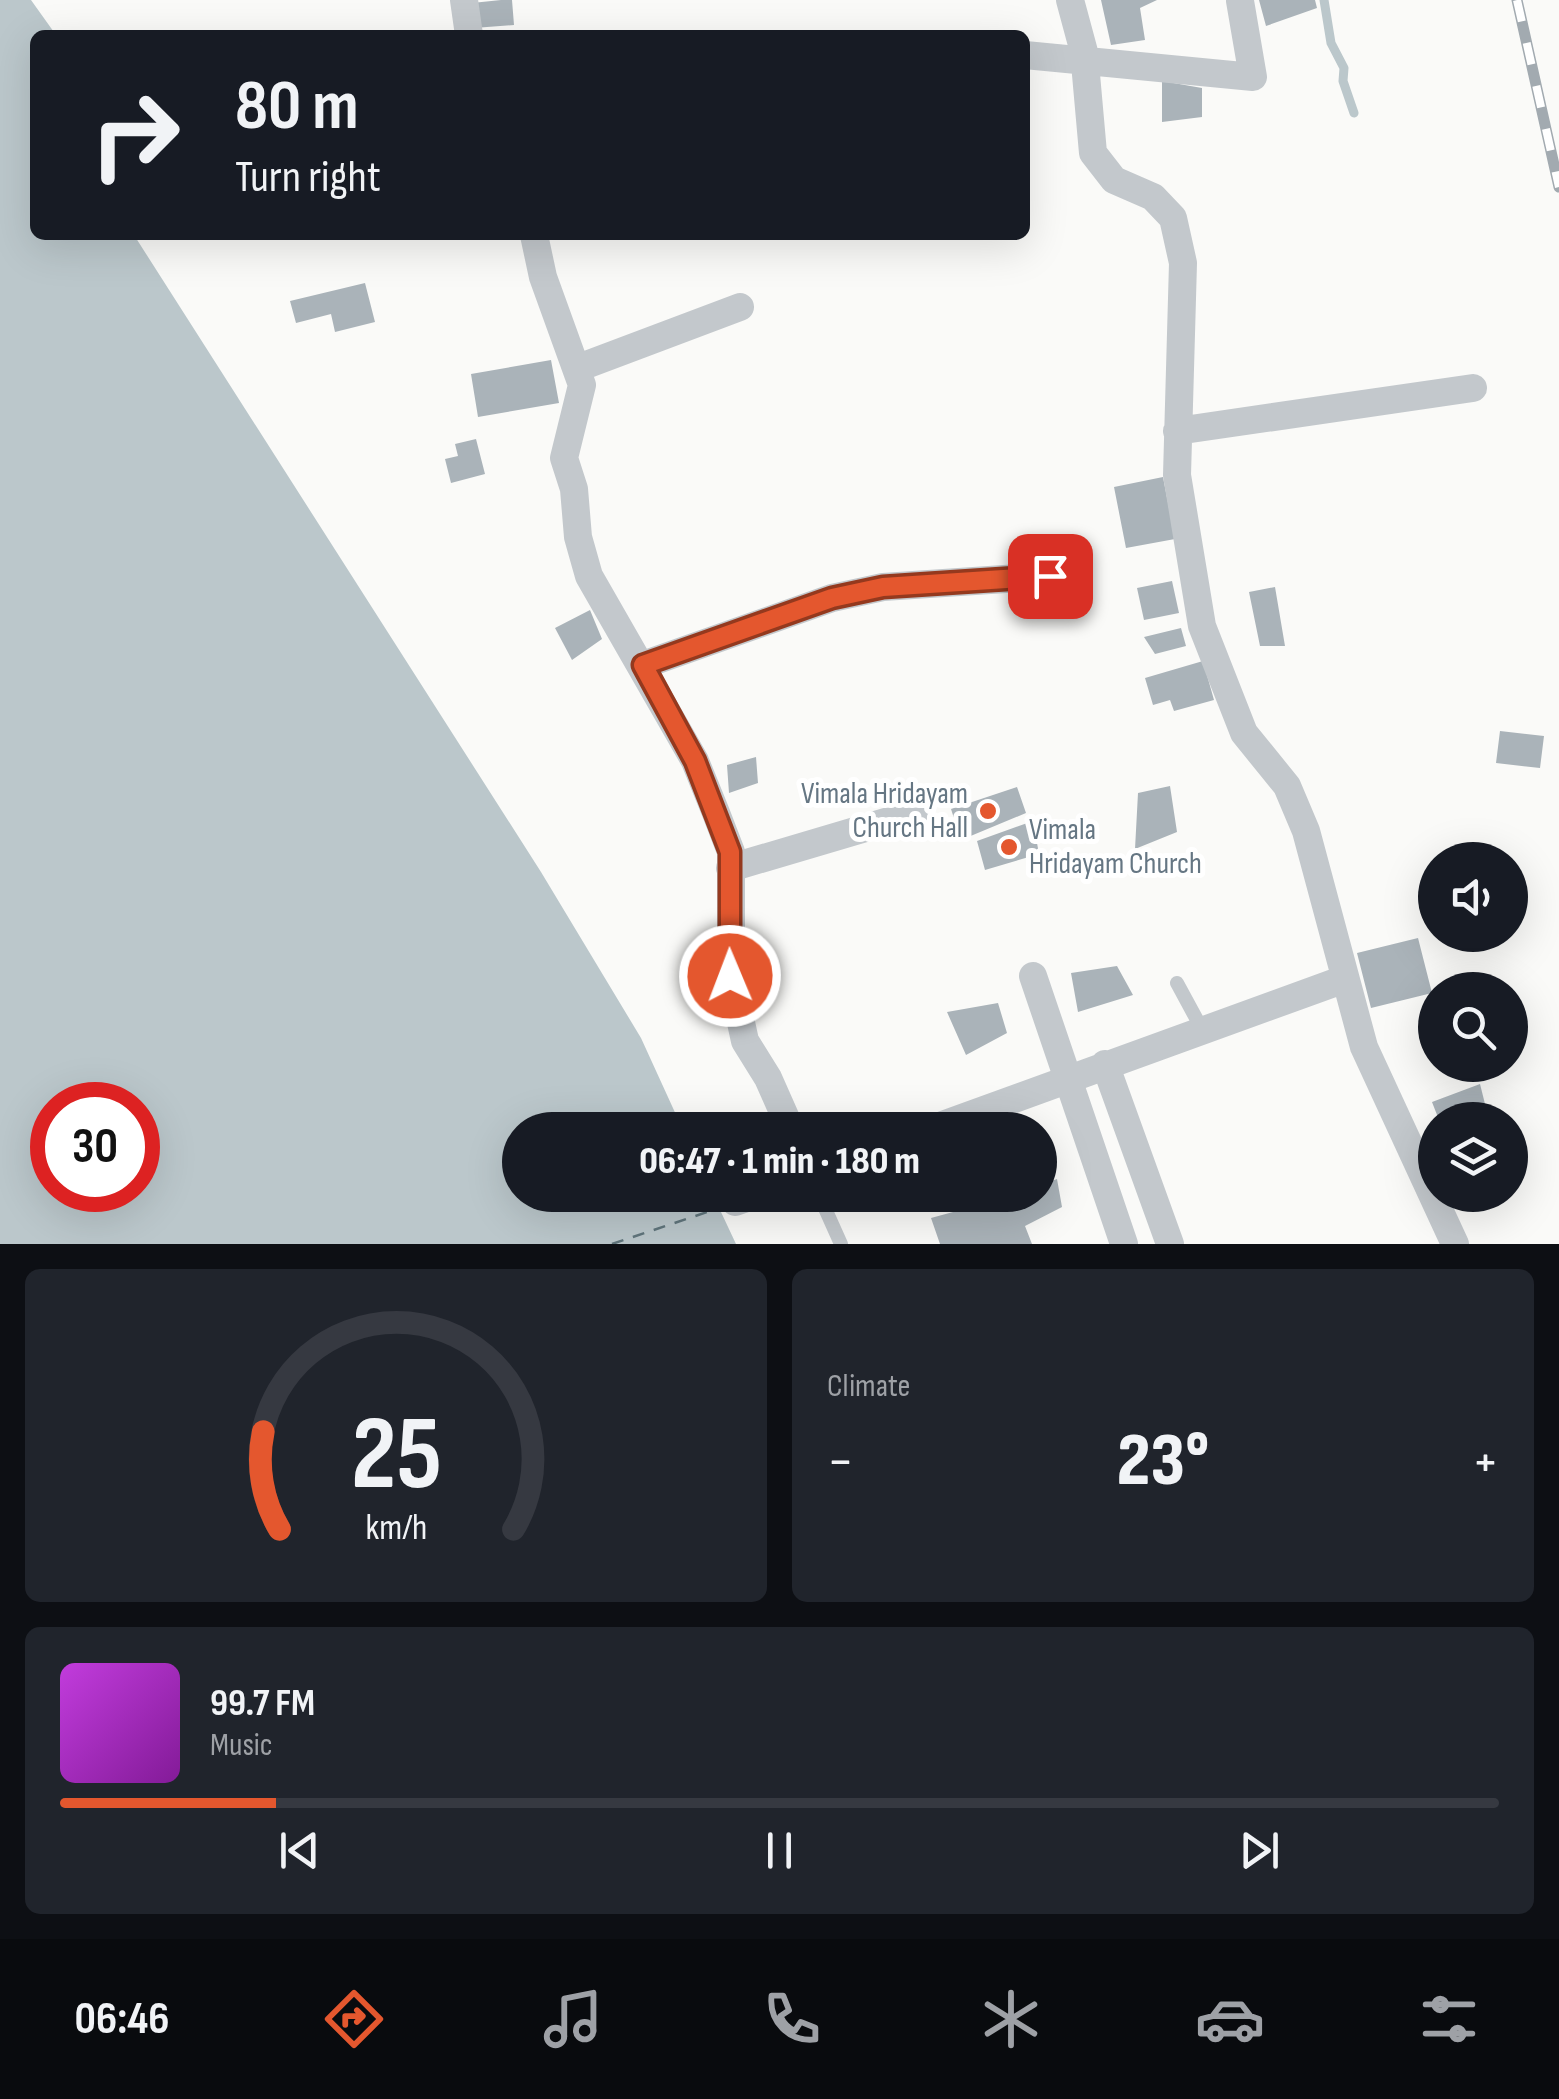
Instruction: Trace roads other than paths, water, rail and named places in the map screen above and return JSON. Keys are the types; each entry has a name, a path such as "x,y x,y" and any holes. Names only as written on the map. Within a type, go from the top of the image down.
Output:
{"street":[{"path":"464,0 468,30"},
{"path":"1070,0 1084,60 1093,152 1114,180 1153,197 1174,218 1183,263 1177,475 1202,626 1244,733 1287,786 1306,830 1342,980 1364,1047 1456,1244"},
{"path":"1030,55 1253,77 1240,1"},
{"path":"535,240 543,277 582,385 564,458 574,489 578,536 589,576 695,761 730,852 730,976 745,1041 768,1078 782,1112"},
{"path":"578,368 740,308"},
{"path":"1177,431 1473,388"},
{"path":"643,665 832,598 883,587 1050,576"},
{"path":"730,868 916,813"},
{"path":"1033,976 1124,1244"},
{"path":"977,1112 1342,980"},
{"path":"1105,1064 1170,1244"}],"lane":[{"path":"1178,983 1203,1031"},
{"path":"827,1212 841,1244"}],"waterway":[{"path":"1324,0 1331,43 1344,68 1343,81 1354,113"}],"railway":[{"path":"1517,0 1559,187"}],"place":[{"name":"Vimala Hridayam Church Hall","path":"988,811"},
{"name":"Vimala Hridayam Church","path":"1009,847"}]}
